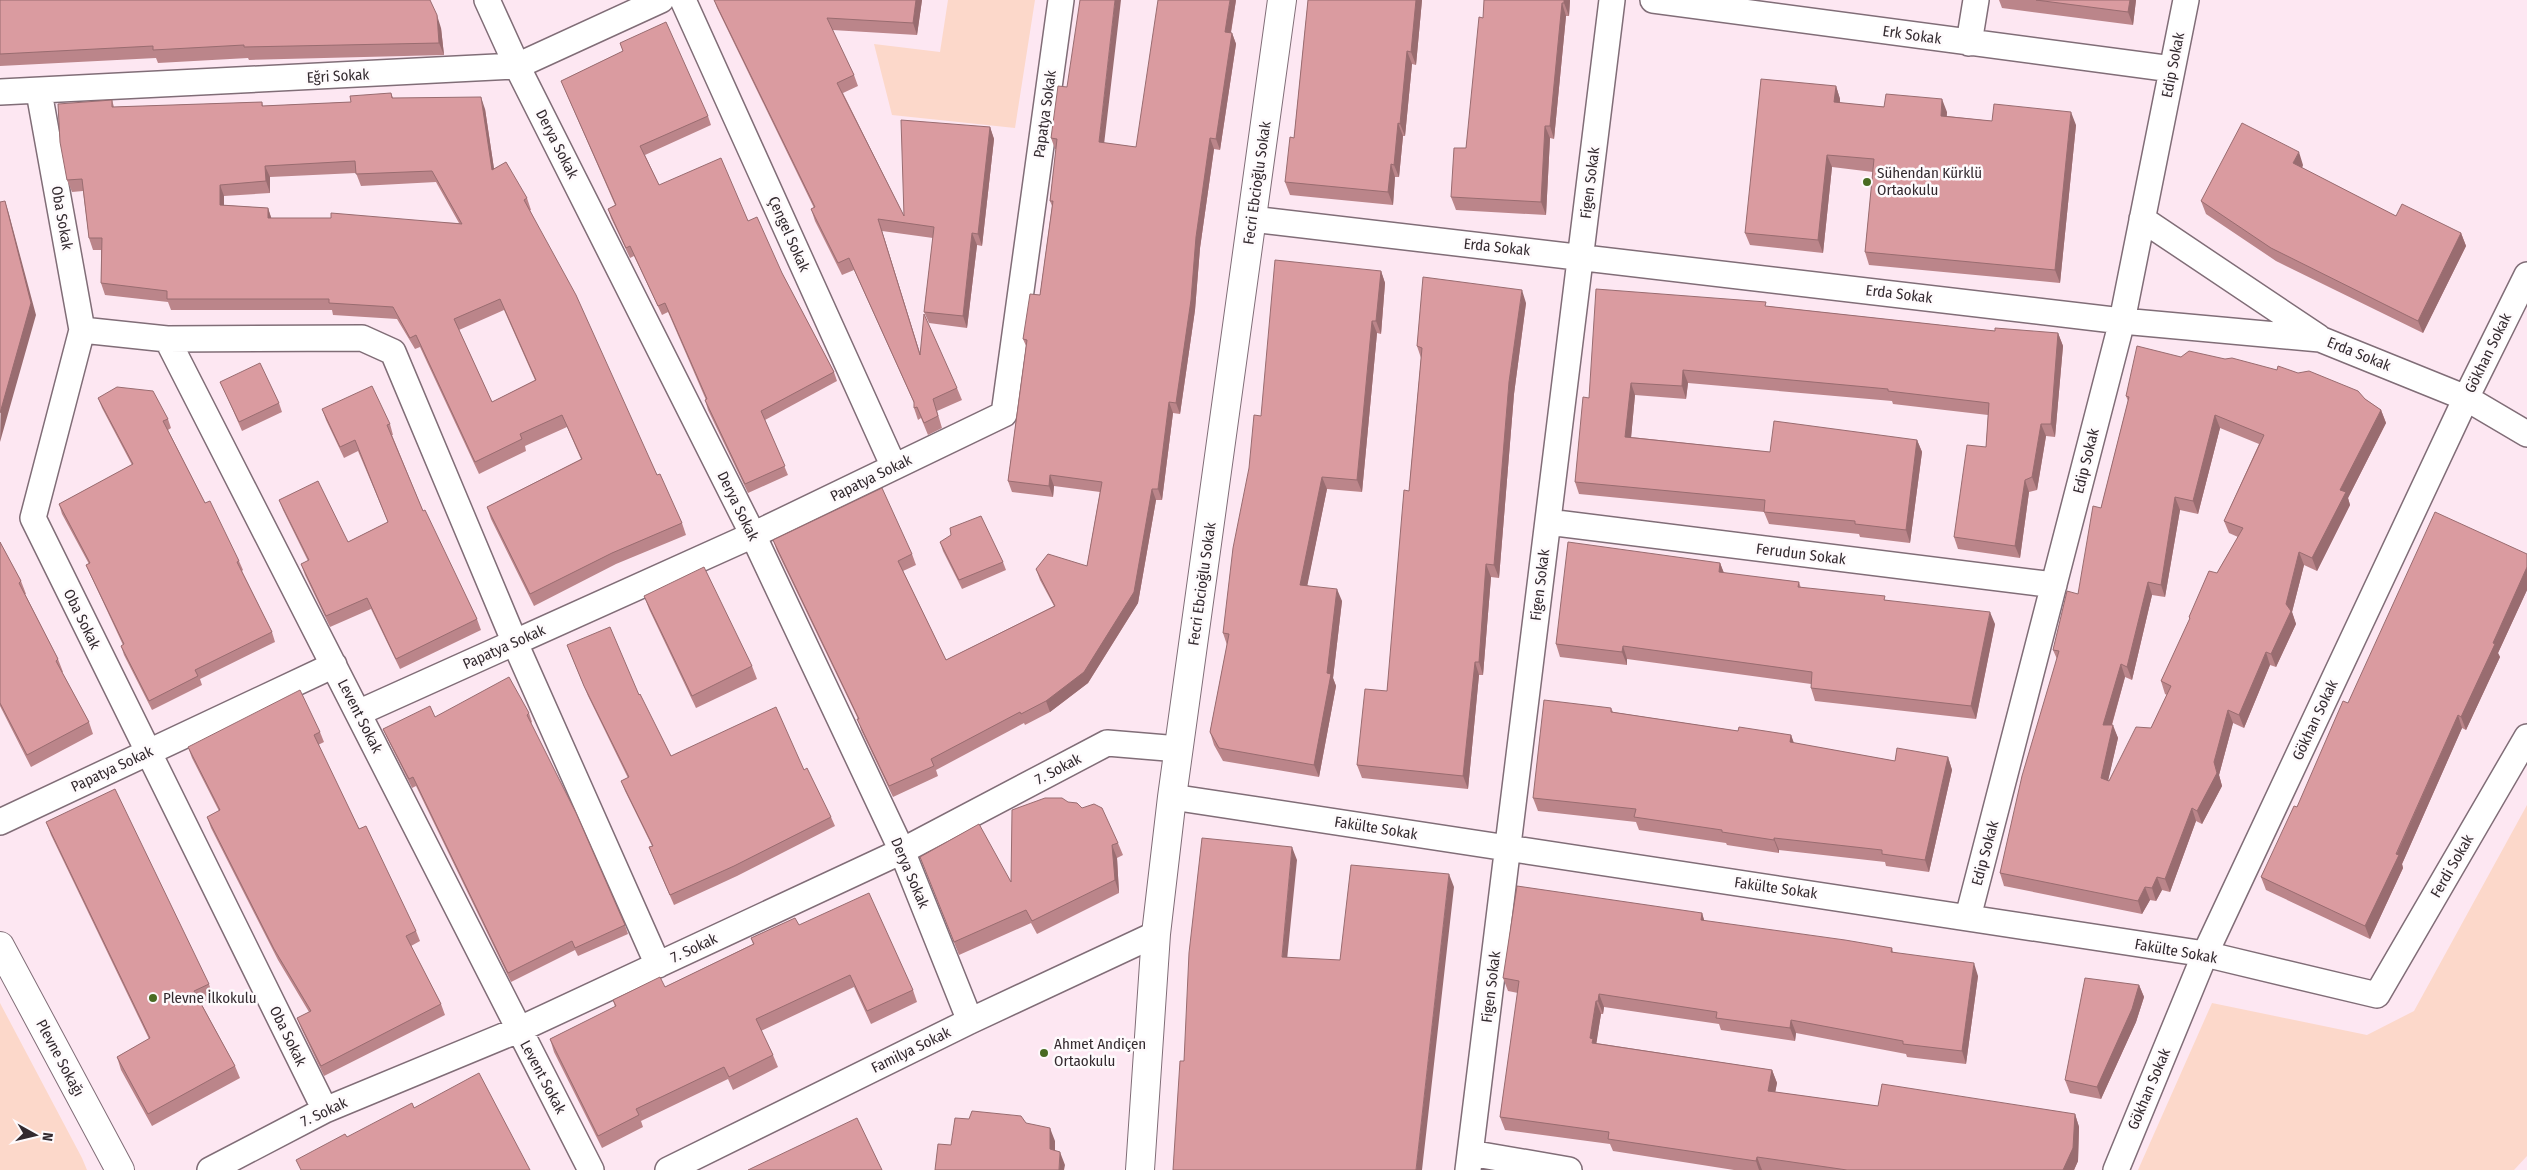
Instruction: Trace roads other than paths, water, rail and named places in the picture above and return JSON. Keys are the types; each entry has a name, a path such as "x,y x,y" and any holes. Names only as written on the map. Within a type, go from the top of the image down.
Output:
{"street":[{"name":"Derya Sokak","path":"487,0 517,66 753,536 902,851 970,1021"},
{"name":"Eğri Sokak","path":"0,92 39,92 517,66 661,0"},
{"name":"Çengel Sokak","path":"683,0 894,467"},
{"name":"Papatya Sokak","path":"358,713 753,536 1004,414 1061,0"},
{"name":"Fecri Ebcioğlu Sokak","path":"1140,1170 1156,934 1172,797 1282,0"},
{"name":"Figen Sokak","path":"1469,1162 1612,0"},
{"name":"Erk Sokak","path":"1653,0 2172,69"},
{"path":"1969,43 1976,0"},
{"name":"Edip Sokak","path":"1968,917 2122,321 2186,0"},
{"name":"Oba Sokak","path":"39,92 82,330 33,518 325,1110"},
{"name":"Erda Sokak","path":"1252,219 2122,321 2320,339 2466,398 2527,434"},
{"path":"2142,219 2320,339"},
{"name":"Gökhan Sokak","path":"2116,1170 2205,954 2466,398 2527,275"},
{"path":"82,330 167,339 362,338 393,352 515,643 658,965"},
{"name":"Levent Sokak","path":"167,339 591,1170"},
{"name":"Ferudun Sokak","path":"1548,522 2054,586"},
{"name":"Papatya Sokak","path":"0,822 334,665"},
{"name":"Ferdi Sokak","path":"2377,995 2527,737"},
{"name":"7. Sokak","path":"210,1170 325,1110 518,1030 902,851 1107,743 1179,748"},
{"name":"Fakülte Sokak","path":"1172,797 2205,954 2377,995"},
{"name":"Familya Sokak","path":"668,1170 970,1021 1156,934"},
{"name":"Plevne Sokağı","path":"0,946 120,1170"},
{"path":"1469,1162 1569,1170"}],"place":[{"name":"Sühendan Kürklü Ortaokulu","path":"1867,182"},
{"name":"Plevne İlkokulu","path":"153,998"},
{"name":"Ahmet Andiçen Ortaokulu","path":"1044,1053"}]}
